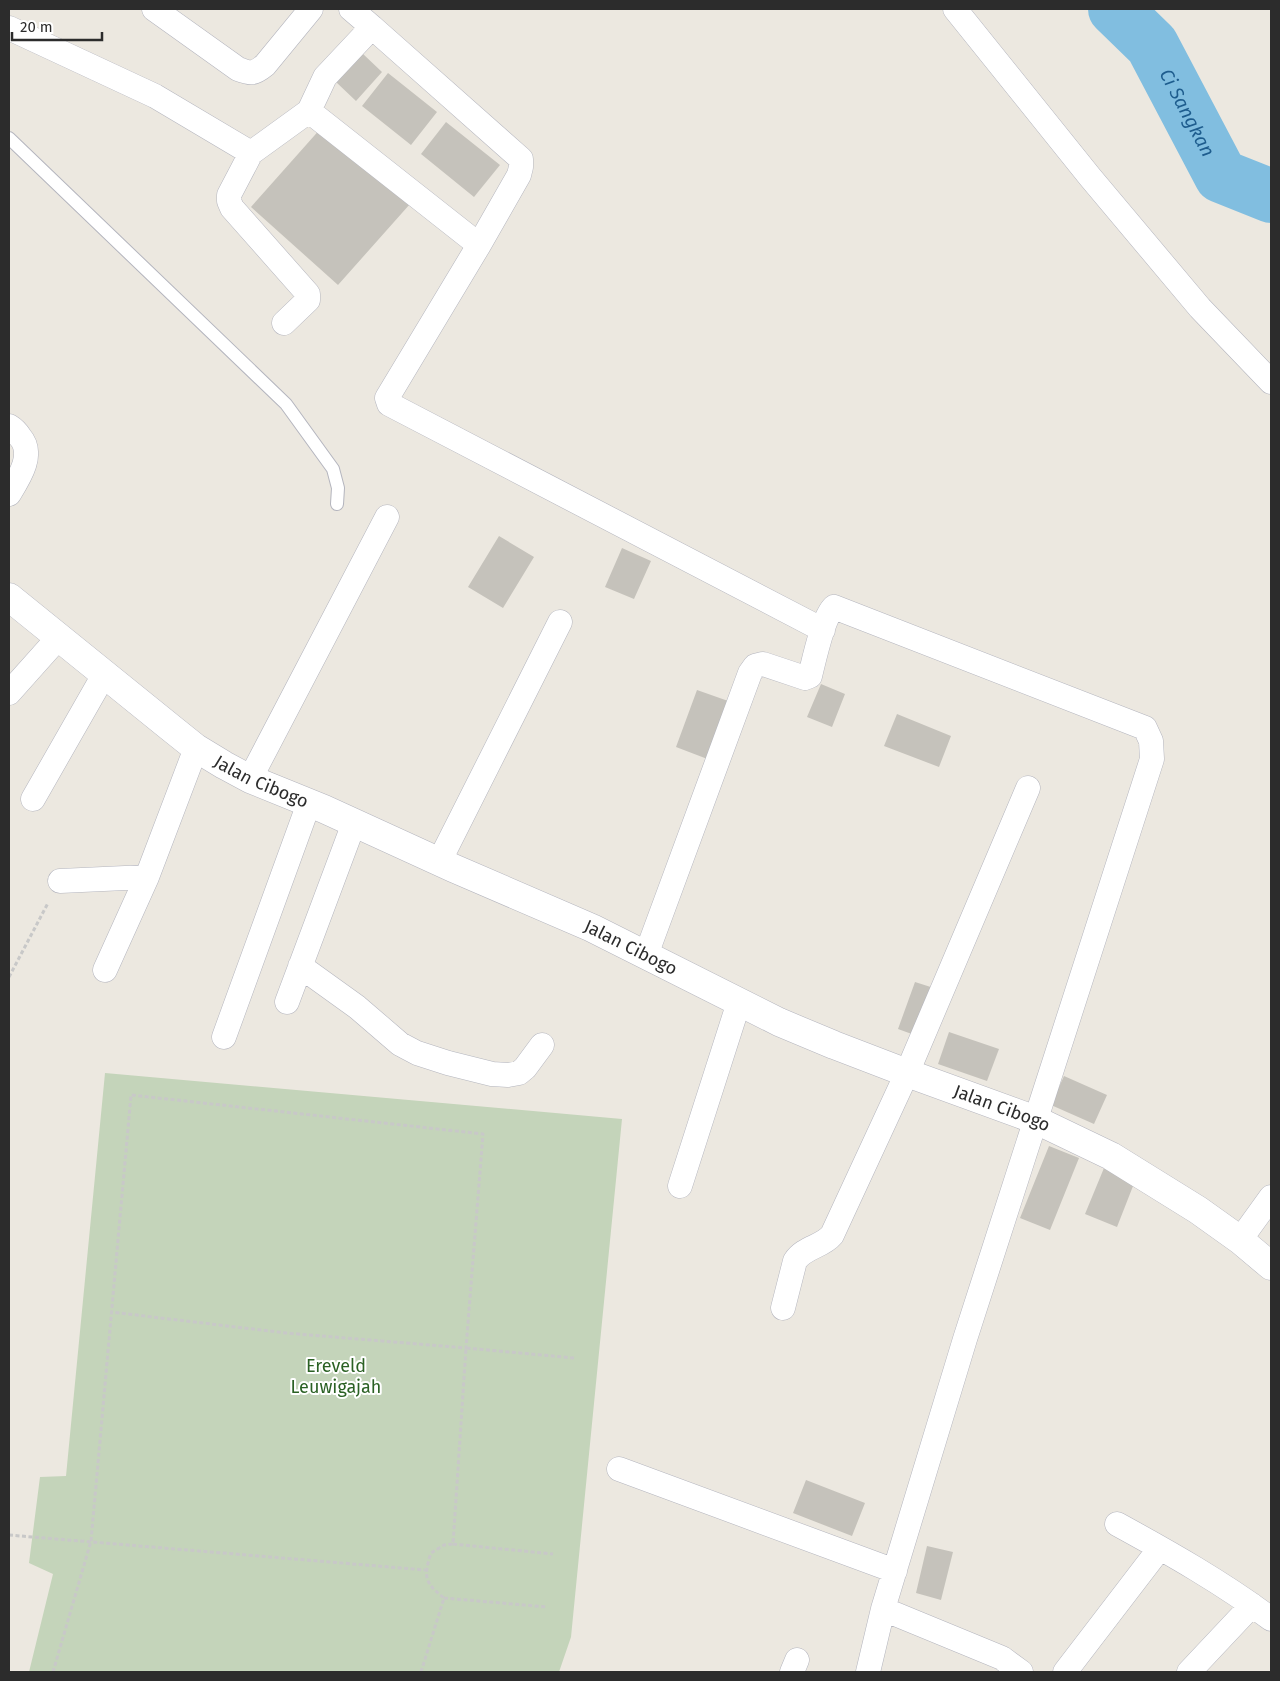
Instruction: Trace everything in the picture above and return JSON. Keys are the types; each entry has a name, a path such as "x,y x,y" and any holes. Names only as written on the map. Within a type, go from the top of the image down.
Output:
{"street":[{"path":"154,9 238,69 248,72 255,72 264,65 312,9"},
{"path":"351,9 521,159 519,175 387,398 389,404 823,630"},
{"path":"955,9 1090,177 1200,308 1271,382"},
{"path":"284,323 308,300 308,294 232,208 229,195 251,153 308,111 325,77 372,27"},
{"path":"9,28 155,96 251,153"},
{"path":"308,111 479,245"},
{"path":"9,426 14,428 25,442 26,455 21,474 9,494"},
{"path":"250,779 387,517"},
{"name":"Jalan Cibogo","path":"9,597 196,748 250,779 309,803 592,928 779,1022 907,1073 1036,1120 1118,1160 1162,1187 1240,1240 1271,1266"},
{"path":"646,955 750,673 755,666 763,664 805,678 810,676 823,630 831,610 837,607 1145,728 1151,741 1152,760 965,1339 882,1609 868,1672"},
{"path":"439,862 560,622"},
{"path":"9,693 60,637"},
{"path":"34,799 105,674"},
{"path":"105,970 147,877 196,748"},
{"path":"782,1308 796,1260 801,1253 826,1241 832,1235 907,1073 1028,788"},
{"path":"224,1037 309,803"},
{"path":"287,1002 354,823"},
{"path":"60,881 147,877"},
{"path":"300,966 357,1007 400,1044 417,1053 492,1074 508,1075 519,1073 525,1068 542,1045"},
{"path":"680,1186 739,1002"},
{"path":"1240,1240 1271,1198"},
{"path":"619,1469 895,1571"},
{"path":"1117,1524 1160,1548 1252,1605 1271,1619"},
{"path":"1066,1672 1160,1548"},
{"path":"1190,1672 1252,1605"},
{"path":"882,1609 997,1665 1021,1672"}],"lane":[{"path":"9,138 286,404 333,469 338,488 337,504"}],"path":[{"path":"9,977 60,881"},
{"path":"53,1672 92,1542 131,1095 482,1134 453,1544"},
{"path":"111,1312 286,1333 574,1358"},
{"path":"9,1535 425,1570"},
{"path":"547,1607 444,1598 430,1587 425,1570 431,1553 444,1545 453,1544 553,1554"},
{"path":"421,1672 444,1598"}],"green space":[{"name":"Ereveld Leuwigajah","path":"105,1073 622,1119 571,1637 559,1672 29,1672 53,1574 29,1563 40,1477 66,1476"}],"building":[{"path":"362,53 382,72 356,101 336,82"},
{"path":"388,73 437,112 411,145 362,106"},
{"path":"446,122 500,165 474,197 421,154"},
{"path":"322,127 410,204 338,285 251,207"},
{"path":"499,536 534,557 503,608 468,587"},
{"path":"622,548 651,561 634,599 605,587"},
{"path":"821,684 845,694 832,727 807,717"},
{"path":"697,690 731,702 710,760 676,747"},
{"path":"897,714 951,736 939,767 884,746"},
{"path":"915,982 937,989 920,1037 898,1029"},
{"path":"949,1032 999,1049 987,1081 938,1064"},
{"path":"1064,1076 1107,1095 1094,1124 1051,1105"},
{"path":"1049,1146 1079,1158 1050,1230 1020,1218"},
{"path":"1104,1168 1135,1181 1117,1227 1085,1214"},
{"path":"806,1480 865,1503 852,1536 793,1513"},
{"path":"927,1546 953,1552 941,1600 916,1593"}],"waterway":[{"name":"Ci Sangkan","path":"1115,9 1152,45 1221,176 1271,196"}]}
